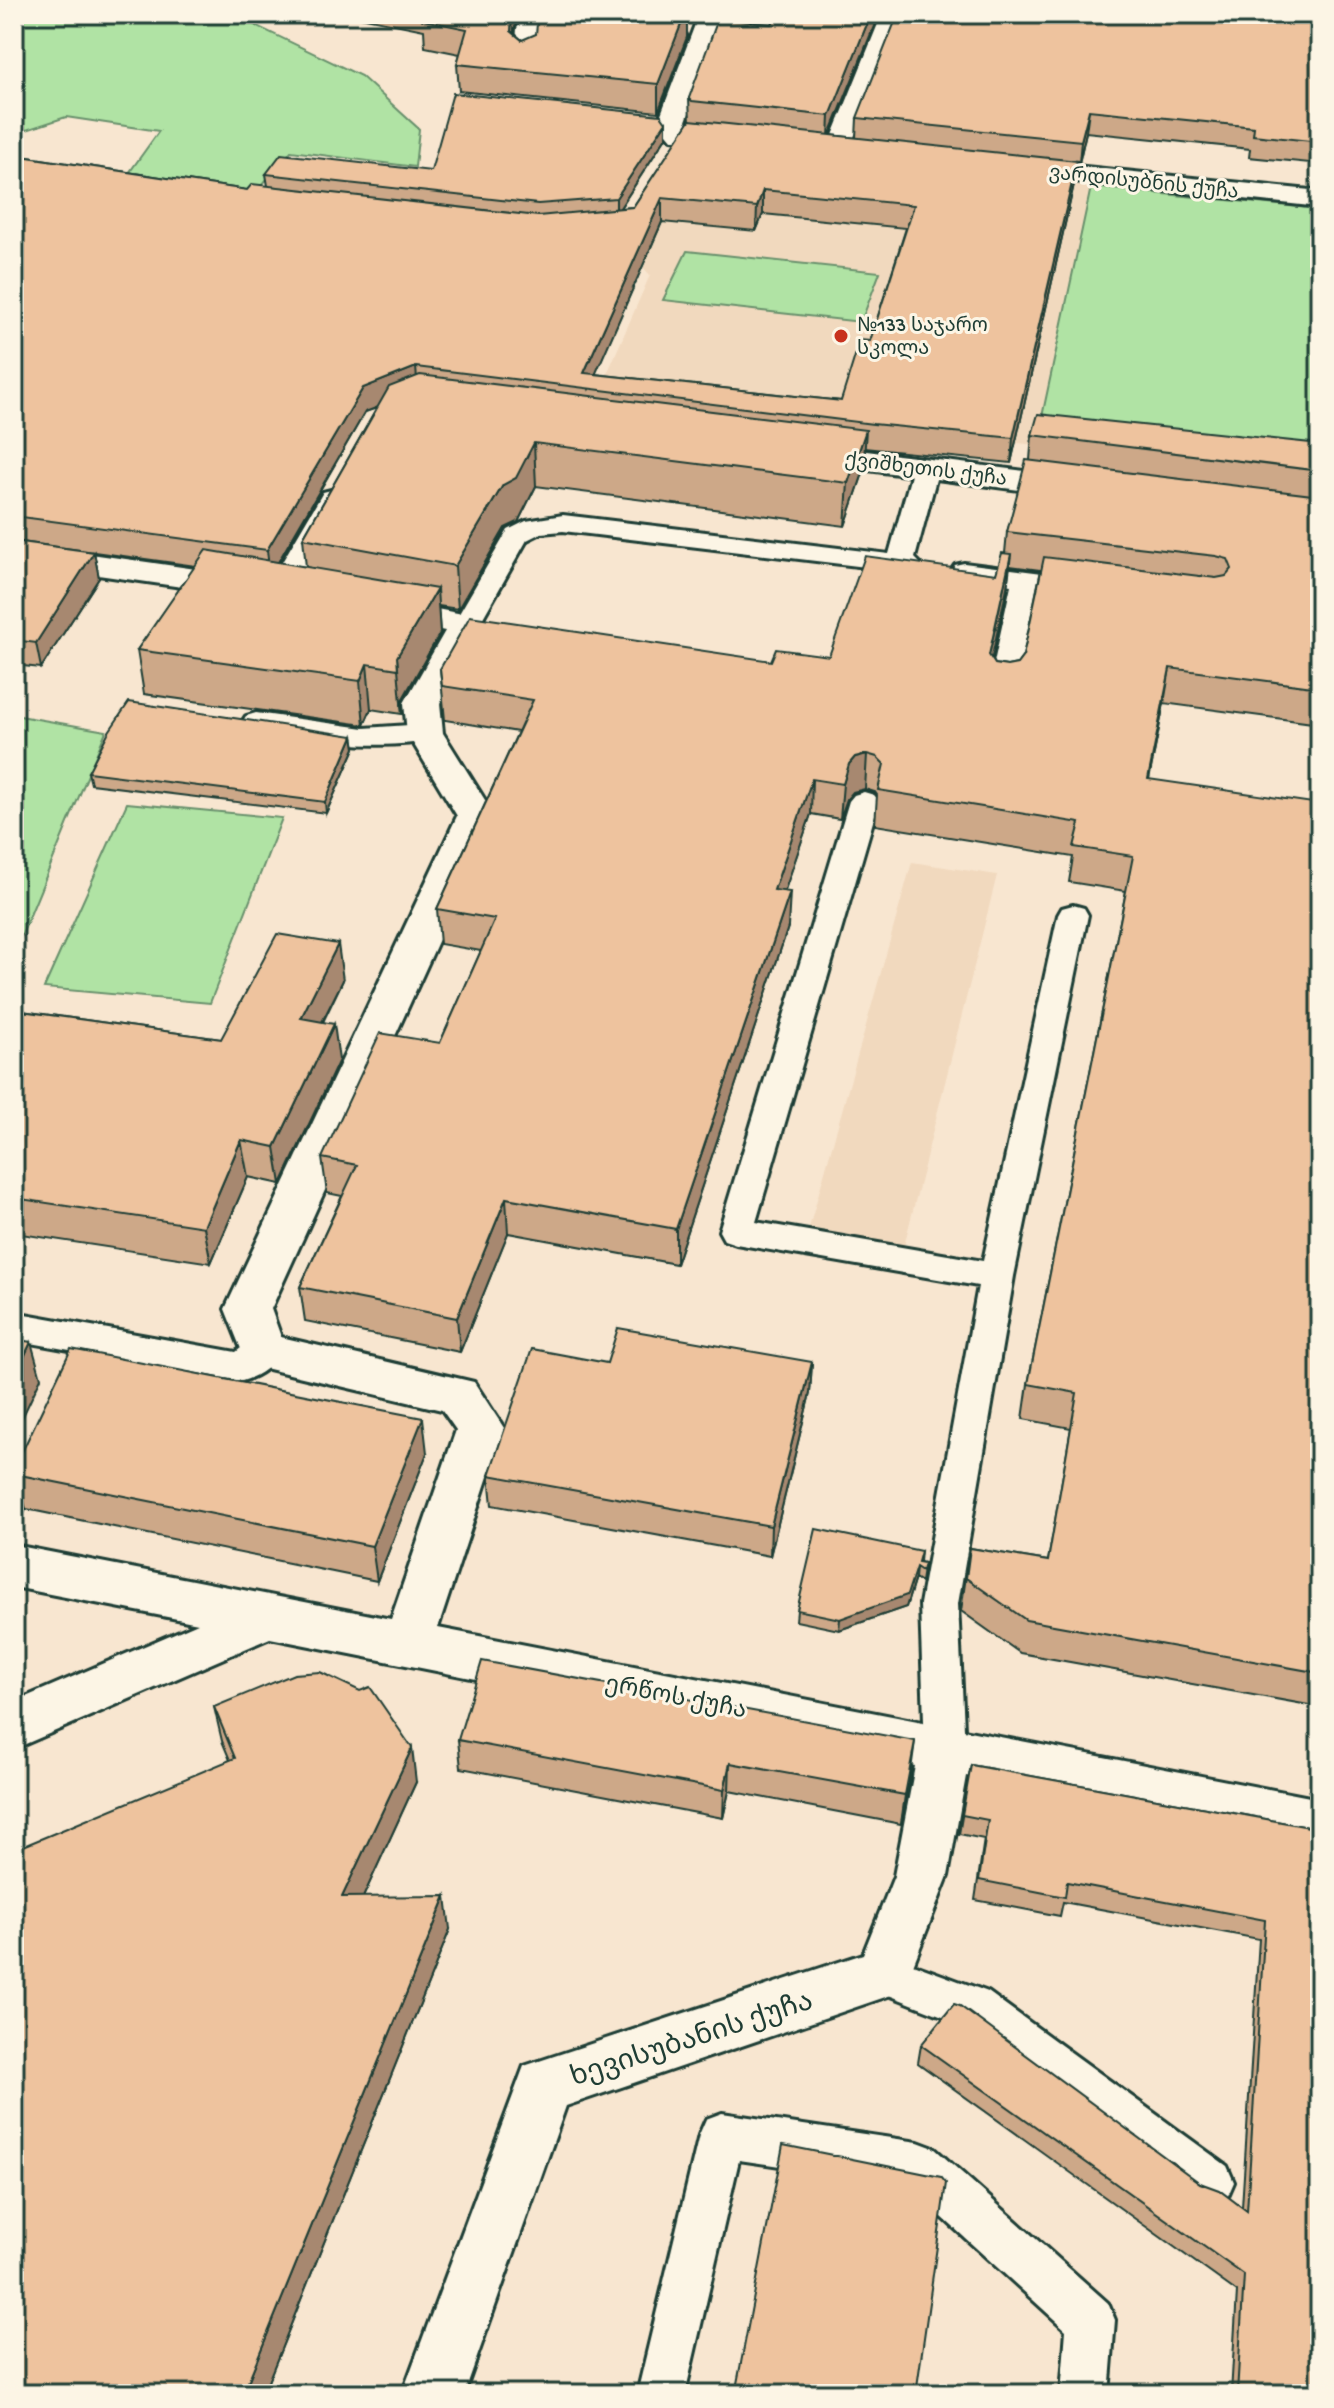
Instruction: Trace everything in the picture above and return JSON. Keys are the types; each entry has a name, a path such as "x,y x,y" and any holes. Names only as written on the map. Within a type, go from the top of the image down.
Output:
{"street":[{"path":"712,14 674,111 672,131 760,142"},
{"path":"807,147 869,153"},
{"name":"ვარდისუბნის ქუჩა","path":"993,166 1320,199"},
{"name":"ქვიშხეთის ქუჩა","path":"768,448 1115,492"},
{"path":"313,596 349,473"},
{"path":"14,553 313,596 466,624 422,703 425,733 476,816 248,1309 263,1351 457,1395 480,1428 408,1643"},
{"name":"ერწოს ქუჩა","path":"14,1566 1320,1823"},
{"path":"14,1726 37,1704 267,1616"},
{"path":"883,1973 921,1876 945,1750"},
{"name":"ხევისუბანის ქუჩა","path":"433,2394 544,2086 883,1973"}],"lane":[{"path":"838,150 892,14"},
{"path":"525,58 527,28 534,15"},
{"path":"900,563 926,468"},
{"path":"466,624 517,535 535,526 563,523 1103,588"},
{"path":"1002,690 1026,579"},
{"path":"227,717 364,737 425,733"},
{"path":"864,801 736,1231 997,1276"},
{"path":"945,1750 939,1604 997,1276 1073,915"},
{"path":"14,1326 75,1352 242,1367 263,1351"},
{"path":"883,1973 973,2007 1211,2182"},
{"path":"661,2394 722,2135 918,2164 1091,2320 1085,2394"}],"shaded area":[{"name":"№133 საჯარო სკოლა","path":"723,150 1091,187 1036,445 597,397 650,275 612,232"},
{"path":"912,862 997,875 904,1246 809,1228"}],"green space":[{"path":"14,14 232,14 361,76 419,129 415,167 291,151 256,192 129,173 159,131 66,117 14,134"},
{"path":"1091,187 1320,209 1320,476 1036,445"},
{"path":"687,251 880,272 861,322 663,300"},
{"path":"14,715 106,731 14,954"},
{"path":"127,803 282,818 210,1003 44,988"}],"building":[{"path":"431,14 512,14 511,31 522,40 536,34 538,14 685,14 658,84 457,64 467,29 423,20"},
{"path":"777,14 871,14 830,116 692,101 689,98 718,19 772,24"},
{"path":"898,14 1320,14 1320,142 1253,135 1254,127 1089,110 1081,141 857,118"},
{"path":"453,93 661,115 666,122 616,198 538,204 266,174 281,154 431,171"},
{"path":"690,120 1077,161 1013,438 873,424 416,367 363,388 267,550 14,516 14,155 247,190 252,184 538,216 633,207","holes":["763,190 914,205 870,341 860,340 841,401 584,373 662,198 757,207"]},
{"path":"420,375 866,430 848,483 534,443 516,478 503,485 455,566 303,538 389,387"},
{"path":"1038,414 1320,444 1320,471 1032,435"},
{"path":"1026,460 1320,496 1320,688 1170,668 1148,779 1320,804 1320,881 1312,955 1320,957 1320,1673 1026,1620 966,1578 970,1548 1048,1561 1077,1393 1028,1384 1133,856 1074,847 1080,823 878,790 884,764 877,757 867,754 855,757 849,764 843,784 812,779 774,890 790,892 676,1229 506,1198 457,1318 300,1287 357,1165 322,1158 380,1033 440,1043 495,919 437,909 533,700 442,686 440,669 470,616 771,661 776,649 829,656 865,556 996,574 1002,553 1011,554 989,655 995,664 1007,666 1017,664 1023,656 1044,557 1216,578 1226,576 1232,569 1228,559 1216,556 1007,532"},
{"path":"14,541 94,552 36,643 14,640"},
{"path":"206,550 437,589 397,657 398,669 367,664 360,681 137,650"},
{"path":"129,702 353,736 325,802 88,772 108,733"},
{"path":"277,934 338,944 301,1018 334,1024 275,1147 241,1140 204,1227 14,1198 14,1010 221,1039"},
{"path":"618,1328 812,1362 771,1526 489,1475 532,1349 607,1363"},
{"path":"14,1339 31,1342 14,1378"},
{"path":"71,1349 423,1418 372,1546 14,1476 14,1459 19,1458"},
{"path":"816,1529 921,1551 918,1562 924,1563 922,1571 916,1567 907,1595 840,1619 797,1610"},
{"path":"482,1661 915,1741 905,1795 730,1763 724,1790 458,1740"},
{"path":"320,1672 360,1691 370,1687 412,1748 342,1897 446,1896 243,2394 14,2394 14,1850 235,1758 214,1707 294,1674"},
{"path":"971,1765 1320,1829 1320,2394 1237,2394 1244,2275 921,2045 954,2004 960,2006 1200,2183 1219,2190 1247,2211 1265,1920 1067,1882 1065,1897 979,1880 988,1820 962,1815"},
{"path":"783,2145 941,2177 946,2183 916,2394 735,2394"}],"place":[{"name":"№133 საჯარო სკოლა","path":"841,336"}]}
